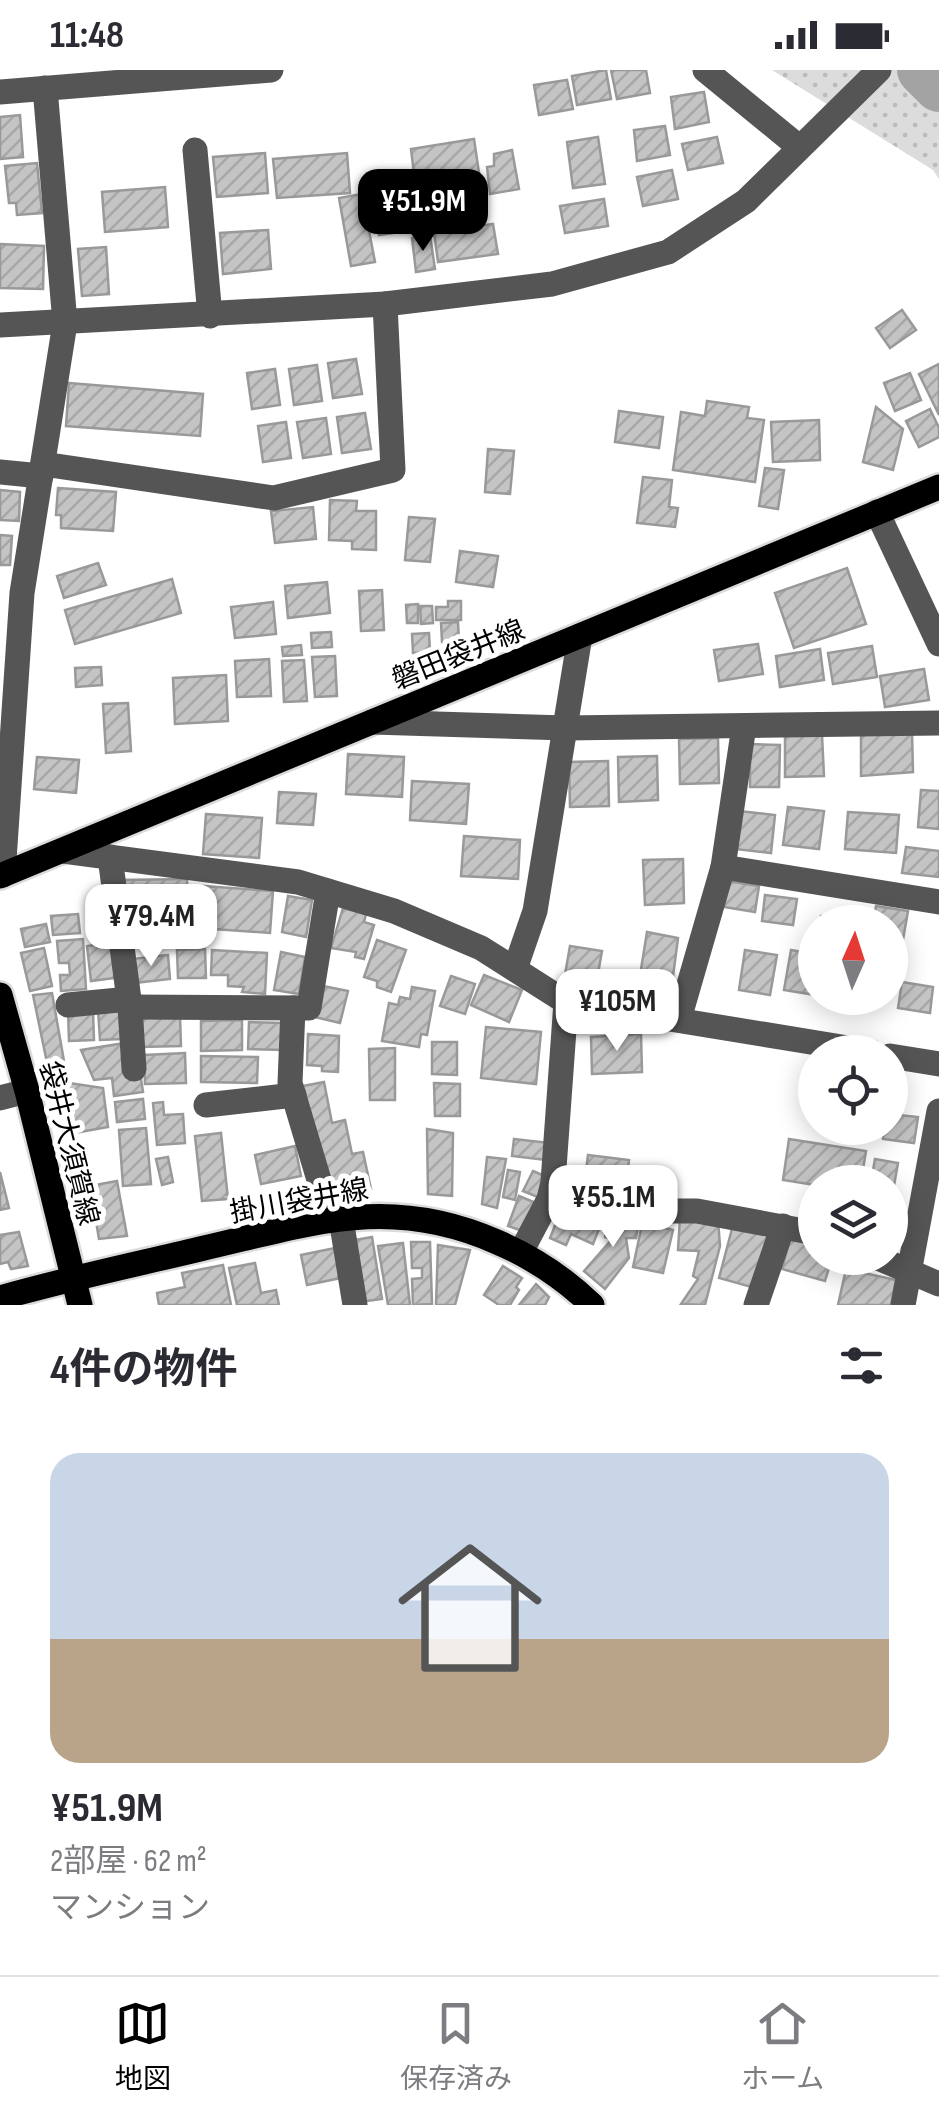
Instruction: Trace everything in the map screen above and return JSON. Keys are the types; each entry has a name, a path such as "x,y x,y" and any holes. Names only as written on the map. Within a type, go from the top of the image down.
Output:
{"main road":[{"name":"磐田袋井線","path":"2,876 939,487"},
{"name":"袋井大須賀線","path":"0,995 80,1305"},
{"name":"掛川袋井線","path":"0,1298 336,1219 388,1214 428,1218 521,1252 592,1305"}],"street":[{"path":"0,92 271,70"},
{"path":"705,70 799,148"},
{"path":"0,325 385,304 552,284 668,252 746,201 879,70"},
{"path":"2,876 11,591 42,470 65,323 45,88"},
{"path":"195,150 210,316"},
{"path":"0,472 42,470 274,498 393,470 385,304"},
{"path":"876,512 939,644"},
{"path":"515,969 535,911 580,636"},
{"path":"372,722 566,728 939,723"},
{"path":"679,1019 723,867 744,726"},
{"path":"62,851 298,882 394,911 481,948 566,1002 798,1039"},
{"path":"110,857 134,1069"},
{"path":"723,867 939,902"},
{"path":"68,1005 308,1008 328,891"},
{"path":"521,1252 550,1199 566,1002"},
{"path":"292,1008 290,1083 336,1219 355,1305"},
{"path":"908,1059 939,1064"},
{"path":"0,1098 27,1091"},
{"path":"206,1105 294,1096"},
{"path":"903,1305 939,1111"},
{"path":"550,1199 646,1211 698,1211 798,1229"},
{"path":"756,1305 783,1226"},
{"path":"909,1270 939,1284"}],"shaded area":[{"path":"772,70 913,70 939,92 939,179 933,170"}],"building":[{"path":"606,70 611,99 577,105 572,76"},
{"path":"611,70 646,70 650,93 617,99"},
{"path":"567,80 573,109 539,115 534,85"},
{"path":"704,92 709,122 675,129 671,97"},
{"path":"20,115 23,157 0,159 0,117"},
{"path":"665,126 670,155 637,161 634,130"},
{"path":"598,137 605,184 573,188 567,142"},
{"path":"717,137 723,163 688,170 682,144"},
{"path":"474,139 482,193 434,201 429,170 414,174 411,149"},
{"path":"512,150 519,189 490,194 487,167 494,166 494,154"},
{"path":"265,153 268,193 217,197 213,157"},
{"path":"347,153 350,193 277,198 273,159"},
{"path":"37,163 42,213 17,215 16,203 9,203 5,166"},
{"path":"672,170 678,199 643,206 637,177"},
{"path":"165,187 168,227 105,232 102,192"},
{"path":"362,194 375,262 351,266 339,198"},
{"path":"414,194 420,229 379,235 374,200"},
{"path":"604,199 608,226 565,233 560,206"},
{"path":"493,224 498,254 438,262 434,232"},
{"path":"268,230 271,269 223,274 220,233"},
{"path":"430,235 435,269 416,272 412,238"},
{"path":"0,244 44,246 43,289 0,288"},
{"path":"106,247 109,294 82,296 78,249"},
{"path":"902,310 916,330 890,348 876,328"},
{"path":"356,359 362,394 333,398 328,363"},
{"path":"939,364 939,415 919,374"},
{"path":"317,365 322,401 294,405 289,369"},
{"path":"275,369 280,405 252,409 247,373"},
{"path":"910,373 921,400 895,411 884,383"},
{"path":"69,383 203,394 200,436 66,426"},
{"path":"707,401 749,407 747,418 764,420 755,482 673,470 681,412 705,416"},
{"path":"876,407 903,429 893,470 863,462"},
{"path":"930,409 939,437 919,447 906,421"},
{"path":"619,411 663,417 659,448 615,442"},
{"path":"365,413 371,449 342,453 337,417"},
{"path":"326,418 331,454 303,458 297,422"},
{"path":"819,420 820,460 773,462 771,422"},
{"path":"286,422 291,458 263,462 258,426"},
{"path":"488,449 514,451 510,494 485,492"},
{"path":"765,468 784,470 778,509 759,506"},
{"path":"643,477 672,480 669,507 678,508 675,527 637,523"},
{"path":"58,488 116,492 113,531 61,528 61,515 56,515"},
{"path":"0,490 20,492 19,521 0,520"},
{"path":"330,500 357,501 356,511 376,511 376,550 352,549 352,541 329,540"},
{"path":"313,507 316,539 275,543 271,511"},
{"path":"409,517 435,519 430,562 405,560"},
{"path":"0,535 12,536 10,565 0,565"},
{"path":"460,551 498,556 493,587 456,582"},
{"path":"98,563 106,585 64,598 57,576"},
{"path":"847,568 866,624 794,648 775,593"},
{"path":"172,579 181,613 75,644 65,610"},
{"path":"327,582 330,613 288,618 285,586"},
{"path":"382,590 384,630 361,631 359,591"},
{"path":"448,601 461,601 461,620 436,620 436,607 448,607"},
{"path":"273,602 276,634 235,638 231,607"},
{"path":"418,604 418,623 407,623 406,605"},
{"path":"420,606 432,606 433,623 421,624"},
{"path":"458,622 459,641 442,642 441,623"},
{"path":"331,632 332,647 312,648 311,633"},
{"path":"429,633 430,652 413,653 412,634"},
{"path":"758,644 763,674 719,681 714,650"},
{"path":"301,645 302,655 283,656 282,647"},
{"path":"872,646 877,677 833,684 828,653"},
{"path":"820,649 824,680 780,687 776,656"},
{"path":"335,656 337,696 315,697 312,657"},
{"path":"269,659 271,696 237,697 235,661"},
{"path":"304,660 307,701 284,702 282,661"},
{"path":"101,667 102,685 76,687 75,668"},
{"path":"924,669 929,700 885,707 880,676"},
{"path":"226,675 228,721 175,724 173,678"},
{"path":"128,703 131,751 106,753 103,704"},
{"path":"912,731 913,772 861,776 861,733"},
{"path":"785,735 822,735 824,776 785,777"},
{"path":"718,738 719,783 680,784 679,739"},
{"path":"750,744 780,745 779,787 750,787"},
{"path":"348,754 404,757 402,797 346,794"},
{"path":"657,756 658,800 619,802 618,757"},
{"path":"37,757 79,760 76,793 34,789"},
{"path":"608,761 609,806 570,807 569,762"},
{"path":"412,781 469,784 466,824 410,820"},
{"path":"921,790 939,791 939,829 918,827"},
{"path":"279,792 316,794 313,825 277,823"},
{"path":"788,807 824,811 819,849 783,845"},
{"path":"739,811 775,815 771,853 735,849"},
{"path":"848,812 899,815 896,853 845,849"},
{"path":"206,814 262,818 259,858 203,854"},
{"path":"464,836 520,840 518,879 461,876"},
{"path":"906,847 939,851 939,877 902,873"},
{"path":"683,859 684,903 645,905 643,860"},
{"path":"187,879 188,919 119,920 119,880"},
{"path":"727,881 759,886 755,912 724,907"},
{"path":"204,886 273,891 270,933 200,928"},
{"path":"765,895 797,899 793,925 762,921"},
{"path":"288,896 312,900 306,937 282,932"},
{"path":"343,908 366,914 364,922 374,925 364,959 355,957 356,952 331,948"},
{"path":"78,914 80,933 53,935 51,916"},
{"path":"46,924 50,942 25,947 21,929"},
{"path":"647,932 678,938 671,992 638,988"},
{"path":"83,939 86,989 61,991 60,975 70,975 69,963 59,963 57,941"},
{"path":"377,940 406,950 391,992 364,977"},
{"path":"111,943 115,978 91,981 87,946"},
{"path":"570,946 602,951 595,991 563,986"},
{"path":"44,948 52,986 30,991 21,953"},
{"path":"205,949 206,978 178,978 177,950"},
{"path":"212,950 267,953 265,994 242,992 244,987 228,986 228,975 211,975"},
{"path":"745,950 777,955 770,995 739,990"},
{"path":"791,950 798,951 798,992 784,990"},
{"path":"281,952 305,957 299,994 274,990"},
{"path":"168,955 170,979 134,983 132,959"},
{"path":"484,975 522,990 509,1022 471,1005"},
{"path":"451,976 475,984 465,1014 440,1006"},
{"path":"908,983 933,987 930,1013 908,1010"},
{"path":"323,986 348,991 340,1023 315,1017"},
{"path":"412,987 435,991 427,1035 421,1034 419,1047 382,1041 389,1003 398,1005 400,997 410,999"},
{"path":"52,993 67,1078 51,1082 33,995"},
{"path":"119,1009 121,1039 100,1040 98,1010"},
{"path":"93,1011 94,1040 69,1041 68,1012"},
{"path":"180,1016 181,1046 140,1047 139,1018"},
{"path":"242,1020 242,1050 201,1051 201,1021"},
{"path":"249,1022 284,1023 283,1050 248,1049"},
{"path":"486,1027 541,1032 536,1084 481,1078"},
{"path":"308,1034 339,1036 338,1072 307,1065"},
{"path":"641,1034 642,1072 592,1074 591,1037"},
{"path":"432,1042 457,1042 457,1075 432,1074"},
{"path":"125,1043 140,1072 143,1092 114,1096 112,1078 94,1080 81,1050"},
{"path":"395,1048 395,1100 370,1100 369,1049"},
{"path":"185,1053 186,1083 145,1084 144,1055"},
{"path":"201,1056 258,1057 257,1083 201,1082"},
{"path":"324,1082 332,1123 345,1120 352,1154 363,1152 371,1189 334,1197 303,1086"},
{"path":"69,1083 103,1088 108,1127 69,1134 51,1085"},
{"path":"434,1083 460,1084 460,1116 435,1116"},
{"path":"143,1099 145,1119 117,1122 115,1102"},
{"path":"163,1102 164,1115 183,1114 185,1143 157,1145 153,1103"},
{"path":"908,1116 918,1117 914,1143 908,1142"},
{"path":"146,1128 151,1184 123,1186 119,1130"},
{"path":"427,1129 453,1133 452,1196 428,1194"},
{"path":"221,1133 228,1199 202,1201 195,1136"},
{"path":"514,1139 550,1143 547,1160 512,1156"},
{"path":"789,1139 798,1140 798,1145 866,1151 864,1165 798,1165 798,1182 783,1180"},
{"path":"295,1146 301,1176 261,1184 255,1155"},
{"path":"588,1155 629,1160 625,1192 584,1187"},
{"path":"168,1157 173,1182 162,1185 156,1159"},
{"path":"487,1157 506,1159 497,1208 482,1204"},
{"path":"875,1159 898,1163 898,1165 874,1165"},
{"path":"508,1170 520,1172 515,1200 503,1197"},
{"path":"533,1171 549,1178 540,1198 523,1191"},
{"path":"0,1172 9,1208 0,1210"},
{"path":"117,1181 127,1236 99,1239 90,1186"},
{"path":"519,1196 536,1203 525,1232 508,1226"},
{"path":"562,1208 601,1224 593,1244 571,1234 566,1245 550,1238"},
{"path":"644,1215 663,1219 661,1227 673,1230 663,1273 633,1267"},
{"path":"608,1216 639,1220 636,1238 626,1238 629,1258 605,1289 584,1271 612,1239 605,1237"},
{"path":"680,1217 718,1220 720,1246 705,1305 681,1304 698,1279 693,1276 699,1251 678,1250"},
{"path":"733,1225 769,1234 755,1288 719,1278"},
{"path":"19,1232 28,1266 11,1269 8,1262 0,1264 0,1235"},
{"path":"791,1236 798,1238 798,1273 782,1269"},
{"path":"372,1237 382,1299 366,1301 355,1240"},
{"path":"411,1242 430,1242 432,1304 413,1305 412,1279 422,1278 422,1268 412,1268"},
{"path":"403,1243 410,1305 388,1305 378,1246"},
{"path":"438,1245 470,1250 455,1305 436,1305"},
{"path":"335,1248 341,1278 307,1285 301,1255"},
{"path":"255,1263 261,1293 276,1290 279,1305 237,1305 229,1268"},
{"path":"223,1265 231,1305 159,1305 157,1293 185,1287 182,1273"},
{"path":"503,1266 522,1278 510,1305 499,1305 484,1295"},
{"path":"804,1275 827,1275 825,1281"},
{"path":"845,1275 896,1280 891,1305 838,1305"},
{"path":"536,1284 549,1297 545,1305 519,1305"}],"waterway":[{"path":"922,70 939,87"}]}
